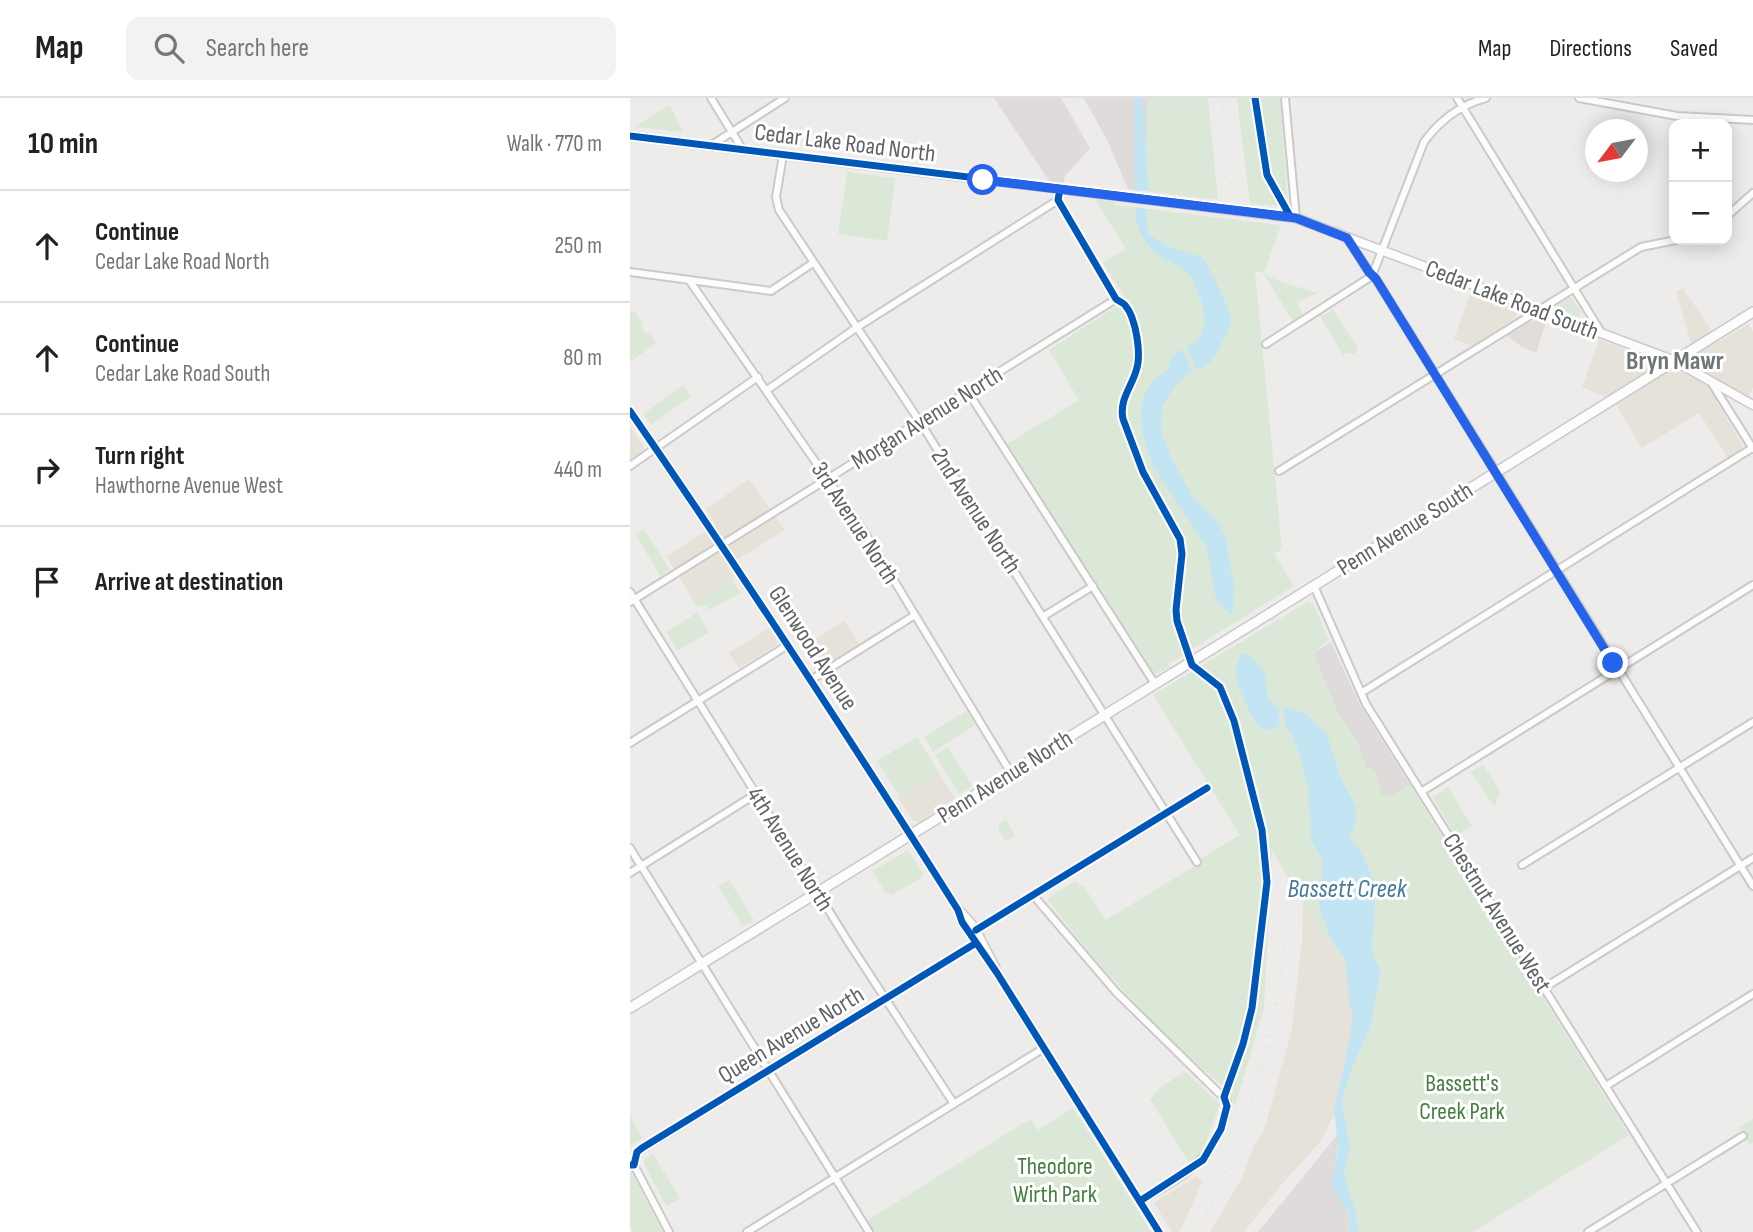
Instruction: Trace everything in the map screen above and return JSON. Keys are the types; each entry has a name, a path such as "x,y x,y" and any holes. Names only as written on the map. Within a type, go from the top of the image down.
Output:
{"main road":[{"name":"Penn Avenue South","path":"1272,612 1753,312"},
{"name":"Penn Avenue North","path":"630,1008 1272,612"}],"street":[{"path":"711,98 743,150"},
{"path":"710,146 785,98"},
{"path":"1285,98 1296,218"},
{"path":"1457,98 1601,334"},
{"path":"1266,344 1372,276 1424,142 1434,129 1462,107 1486,98"},
{"path":"1579,98 1677,116 1753,120"},
{"name":"Cedar Lake Road North","path":"630,136 1264,214"},
{"name":"2nd Avenue North","path":"783,155 776,197 779,209 920,422 1197,862"},
{"path":"767,390 856,328 1058,200 1060,189"},
{"path":"1732,212 1753,192"},
{"name":"Morgan Avenue North","path":"632,601 1116,299 1058,200"},
{"name":"Cedar Lake Road South","path":"1264,214 1296,218 1675,361 1753,405"},
{"path":"1347,238 1435,374 1753,886"},
{"path":"1279,471 1641,247 1669,241"},
{"path":"630,272 771,291 813,263"},
{"name":"3rd Avenue North","path":"689,279 867,536 1011,773"},
{"path":"630,466 758,377"},
{"path":"1361,693 1753,449 1711,382"},
{"path":"968,392 1155,684"},
{"name":"Glenwood Avenue","path":"630,411 788,645 958,910 976,930 987,947 997,973"},
{"path":"1421,792 1753,585"},
{"path":"1044,616 1093,586"},
{"name":"Chestnut Avenue West","path":"1314,586 1361,693 1697,1232"},
{"name":"4th Avenue North","path":"630,592 632,601 954,1104"},
{"path":"811,680 915,615"},
{"path":"630,743 788,645"},
{"path":"1522,865 1753,722"},
{"path":"976,930 1207,788"},
{"path":"630,873 756,794"},
{"path":"630,848 869,1232"},
{"path":"1544,988 1753,858"},
{"path":"1034,895 1116,992 1224,1097 1226,1115 1203,1160 1140,1201"},
{"name":"Glenwood Avenue","path":"958,910 962,922 997,973 1158,1232"},
{"name":"Queen Avenue North","path":"669,1232 634,1165 637,1152 976,943"},
{"path":"1606,1086 1753,994"},
{"path":"747,1232 1044,1048"},
{"path":"1588,1232 1743,1136"}],"shaded area":[{"path":"994,98 1061,98 1090,148 1065,176 1064,184 1050,182"},
{"path":"1084,98 1148,98 1145,191 1128,189 1108,142"},
{"path":"1683,288 1719,342 1748,324 1753,332 1753,387 1749,396 1735,389 1716,401 1742,444 1741,449 1728,458 1699,413 1642,448 1613,400 1582,387 1599,340 1651,358 1654,366 1671,372 1693,361 1695,357 1676,292"},
{"path":"1471,291 1514,307 1518,313 1515,318 1472,346 1454,339"},
{"path":"1543,318 1547,320 1536,353 1507,336 1530,322"},
{"path":"630,427 644,447 643,452 630,460"},
{"path":"749,479 785,530 727,566 735,578 695,603 666,556 716,525 706,509"},
{"path":"844,621 860,645 816,670 801,648"},
{"path":"769,628 777,645 739,668 729,653"},
{"path":"1331,642 1360,705 1410,785 1376,806 1358,745 1337,711 1313,653"},
{"path":"939,773 955,799 919,822 913,821 898,798"},
{"path":"1303,902 1350,977 1356,1014 1333,1117 1320,1142 1244,1232 1210,1232 1243,1176 1255,1143 1263,1134 1291,1033 1302,942"},
{"path":"1339,1133 1333,1184 1350,1219 1346,1232 1258,1232"},
{"path":"1197,1176 1202,1183 1182,1227 1178,1232 1172,1232 1154,1203"}],"green space":[{"path":"1148,98 1208,98 1218,200 1145,191"},
{"path":"1237,98 1280,98 1288,206 1250,204"},
{"path":"670,105 683,132 634,127"},
{"path":"847,172 895,178 887,241 838,234"},
{"path":"1095,199 1114,202 1115,205 1281,225 1264,273 1317,293 1298,302 1302,315 1293,321 1263,273 1255,271 1282,549 1274,554 1294,586 1168,664 1169,667 1157,674 1151,672 1007,444 1079,400 1049,350 1124,301 1124,296 1103,263 1126,249"},
{"path":"1571,297 1581,312 1579,318 1557,308 1558,304"},
{"path":"1332,308 1358,349 1354,354 1348,352 1343,355 1320,316 1329,313"},
{"path":"634,311 642,322 644,333 650,333 656,343 630,362 630,313"},
{"path":"683,385 691,396 651,425 643,414"},
{"path":"642,530 646,532 670,570 660,576 635,534"},
{"path":"731,580 741,593 708,610 706,606 699,607 695,603"},
{"name":"Bassett's Creek Park","path":"1309,601 1313,604 1329,640 1313,653 1337,711 1358,745 1367,769 1371,768 1377,774 1381,794 1393,796 1410,785 1629,1135 1473,1232 1346,1232 1350,1219 1333,1184 1340,1126 1333,1117 1356,1014 1350,977 1272,851 1264,1008 1235,1106 1224,1088 1136,1004 1099,963 1045,900 1078,938 1048,900 1049,897 1075,881 1085,888 1106,920 1203,861 1202,858 1240,835 1153,695"},
{"path":"697,613 709,632 678,651 666,632"},
{"path":"966,711 975,725 933,752 924,737"},
{"path":"917,737 939,773 900,797 877,761"},
{"path":"948,747 972,786 959,794 935,755"},
{"path":"1483,764 1501,793 1494,806 1471,772"},
{"path":"1448,787 1472,826 1456,836 1432,797"},
{"path":"1006,820 1015,835 1006,841 998,829 999,824"},
{"path":"908,850 923,874 921,878 892,895 885,892 872,871"},
{"path":"729,880 754,920 743,927 718,886"},
{"path":"1185,1071 1220,1104 1203,1151 1190,1165 1150,1099 1155,1096 1153,1092 1157,1092"},
{"name":"Theodore Wirth Park","path":"1073,1108 1151,1232 875,1232 868,1220 1030,1119 1038,1130"},
{"path":"630,1116 643,1138 630,1146"},
{"path":"1753,1119 1753,1143 1750,1145 1739,1127"},
{"path":"653,1154 680,1198 666,1206 644,1164 644,1160"},
{"path":"630,1170 663,1232 633,1232 630,1228"}],"water":[{"path":"1134,98 1143,98 1148,191 1135,190"},
{"path":"1135,207 1146,209 1148,232 1159,242 1201,256 1224,298 1231,322 1229,329 1213,359 1200,369 1196,370 1186,346 1196,343 1205,318 1192,277 1160,256 1147,243 1138,227"},
{"path":"1182,348 1192,371 1175,386 1162,407 1161,433 1192,496 1217,521 1225,535 1234,586 1233,613 1230,614 1216,600 1206,546 1153,466 1144,438 1141,415 1144,395 1153,380 1169,369 1170,359"},
{"path":"1246,653 1262,669 1270,702 1278,707 1280,726 1270,730 1260,728 1240,689 1236,666 1240,655"},
{"name":"Bassett Creek","path":"1283,708 1306,714 1327,734 1340,777 1356,806 1356,822 1350,837 1362,854 1373,878 1375,909 1372,947 1374,958 1381,970 1370,1028 1351,1070 1342,1101 1350,1148 1344,1174 1355,1208 1358,1232 1349,1232 1350,1215 1334,1190 1330,1178 1334,1174 1338,1148 1334,1109 1353,1016 1349,1005 1346,961 1331,940 1319,906 1323,861 1310,838 1309,790 1298,751 1285,725"}],"railway":[{"path":"1196,1232 1242,1131 1259,1078 1281,971 1290,860 1290,805 1222,98"}],"cycle path":[{"path":"630,136 1290,216 1267,175 1255,98"},
{"path":"1060,189 1058,200 1116,299 1125,304 1135,327 1138,364 1124,400 1123,419 1143,472 1180,539 1182,554 1177,621 1192,665 1220,687 1234,721 1262,830 1267,882 1252,1008 1243,1044 1224,1097 1227,1106 1221,1129 1203,1160 1140,1201"},
{"path":"630,411 878,784 958,910 962,922 997,973 1159,1232"},
{"path":"976,930 1207,788"},
{"path":"630,1165 634,1165 637,1152 642,1148 976,943"}],"district":[{"name":"Bryn Mawr","path":"1675,361"}],"route":[{"path":"983,180 1290,216 1347,238 1376,279 1613,663"}]}
